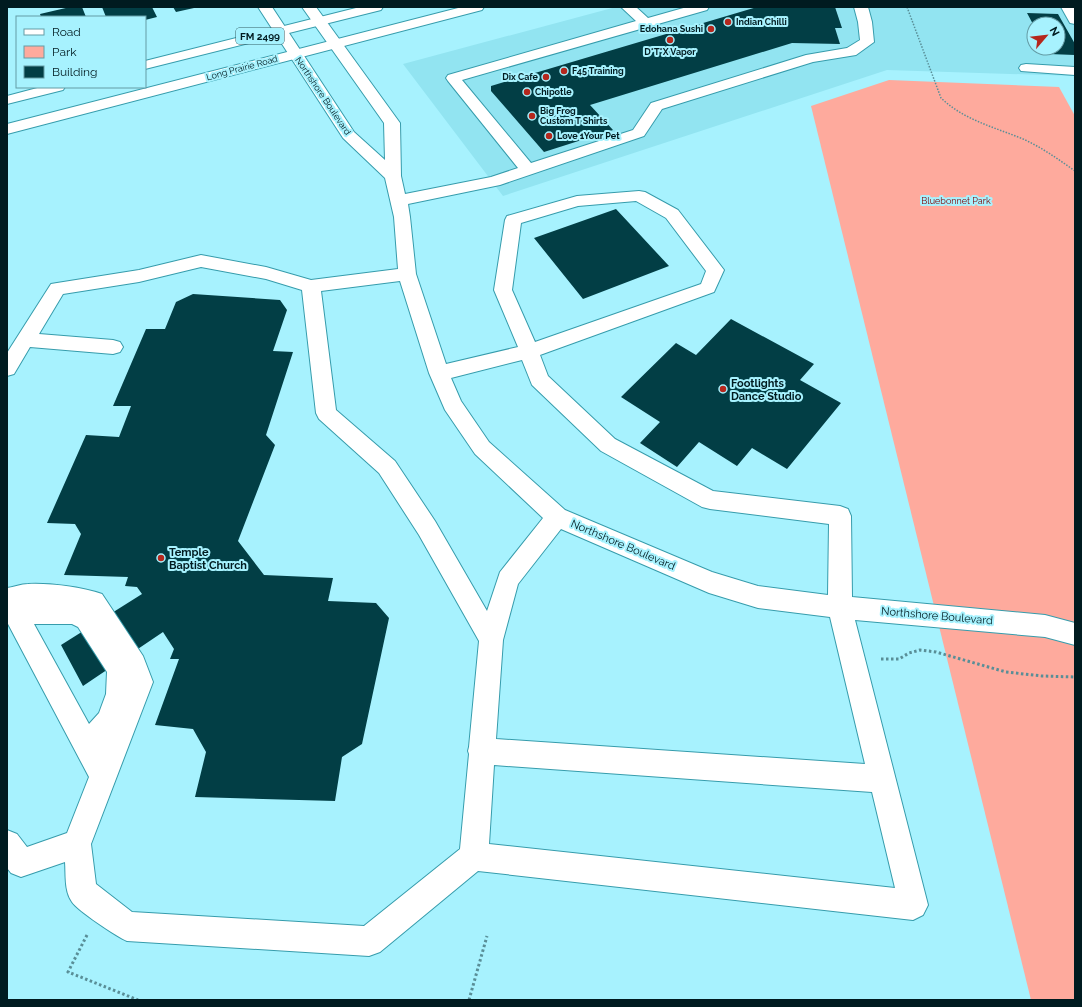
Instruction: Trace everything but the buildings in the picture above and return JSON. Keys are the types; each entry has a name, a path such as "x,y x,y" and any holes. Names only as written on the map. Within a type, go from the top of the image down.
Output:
{"street":[{"name":"Northshore Boulevard","path":"265,7 294,54 348,135 393,176"},
{"name":"Northshore Boulevard","path":"309,7 392,123 393,176 402,217 407,274 439,373 452,404 482,448 557,516 709,582 758,597 840,607 1045,626 1075,634"},
{"name":"FM 2499","path":"146,65 376,7"},
{"name":"Long Prairie Road","path":"7,129 477,7"},
{"path":"628,7 646,23"},
{"path":"528,170 453,78 702,7"},
{"path":"399,201 494,181 528,170 639,133 656,106 811,58 851,52 867,42 865,22 861,7"},
{"path":"1068,7 1075,20"},
{"path":"1026,68 1075,71"},
{"path":"7,100 54,88"},
{"path":"11,605 18,595 56,597 94,602 134,664 140,682 77,844 82,892 127,926 369,941 474,856 913,905 840,607 840,516 710,500 608,445 539,380 529,351 503,290 513,220 577,201 639,196 672,214 715,270 708,288 529,351 439,373"},
{"path":"7,369 57,289 139,276 201,261 266,273 311,286 407,274"},
{"path":"311,286 326,414 387,467 427,528 490,640"},
{"path":"25,340 112,347"},
{"path":"474,856 490,640 508,579 557,516"},
{"path":"11,605 30,614 74,613 87,619 120,669 119,694 109,721 88,746"},
{"path":"11,605 103,776"},
{"path":"481,751 882,779"},
{"path":"7,844 21,863 77,844"}],"path":[{"path":"907,7 941,98 950,108 971,120 1024,140 1064,162 1075,171"},
{"path":"853,659 899,659 909,653 920,650 936,652 1006,672 1042,676 1075,677"},
{"path":"101,907 68,972 138,1000"},
{"path":"469,1000 487,936"}],"shaded area":[{"path":"616,7 1075,7 1075,76 887,70 503,196 403,64"}],"green space":[{"name":"Bluebonnet Park","path":"889,80 1059,87 1075,116 1075,1000 1031,1000 811,106"}],"place":[{"name":"Indian Chilli","path":"728,22"},
{"name":"Edohana Sushi","path":"711,29"},
{"name":"D*T*X Vapor","path":"670,40"},
{"name":"F45 Training","path":"564,71"},
{"name":"Dix Cafe","path":"546,77"},
{"name":"Chipotle","path":"527,92"},
{"name":"Big Frog Custom T Shirts","path":"532,116"},
{"name":"Love 1Your Pet","path":"549,136"},
{"name":"Footlights Dance Studio","path":"723,389"},
{"name":"Temple Baptist Church","path":"161,558"}]}
